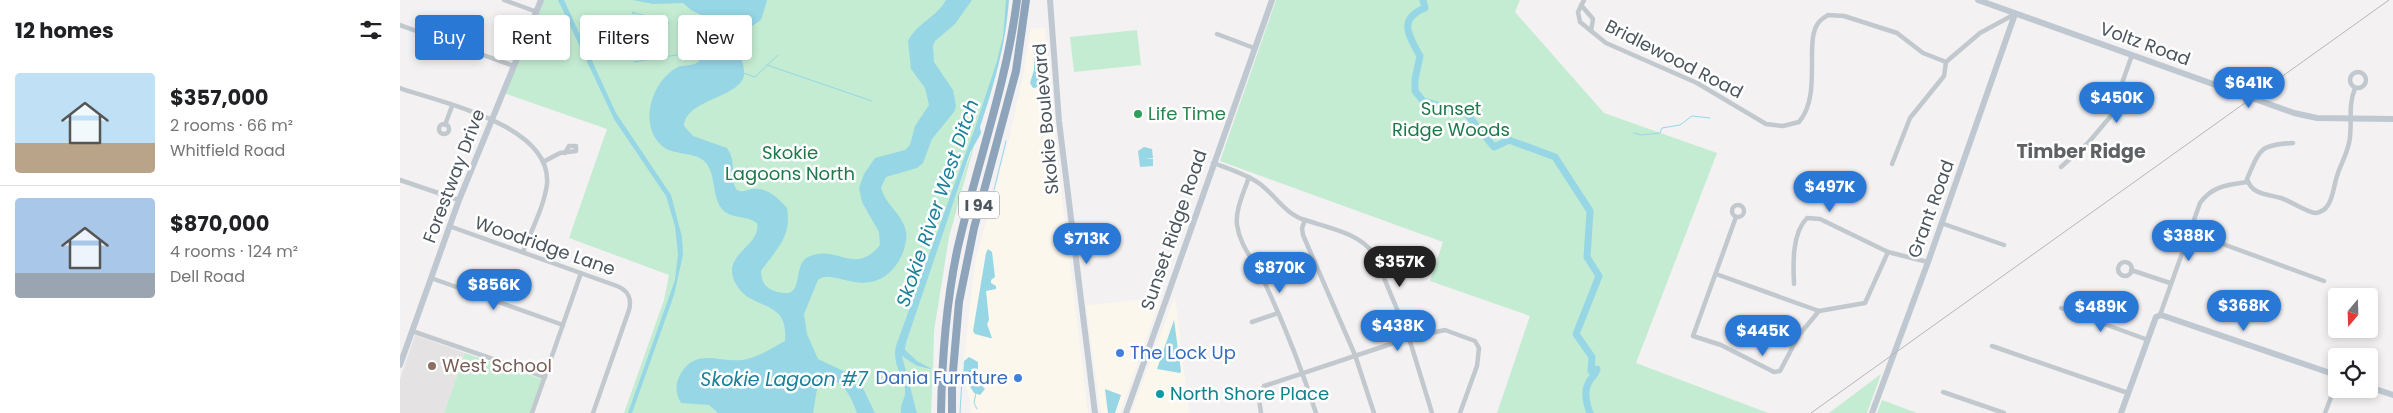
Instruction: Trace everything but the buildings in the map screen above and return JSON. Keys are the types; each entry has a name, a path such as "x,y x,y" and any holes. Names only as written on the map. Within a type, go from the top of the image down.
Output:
{"highway":[{"name":"I 94","path":"942,413 944,345 957,252 1004,80 1017,0"},
{"name":"I 94","path":"952,413 952,383 959,302 976,219 1016,71 1026,0"}],"street":[{"path":"504,0 537,12"},
{"name":"Forestway Drive","path":"400,365 459,200 490,120 541,0"},
{"name":"Skokie Boulevard","path":"1050,0 1059,114 1095,413"},
{"name":"Sunset Ridge Road","path":"1126,413 1272,0"},
{"path":"1581,5 1584,0"},
{"name":"Voltz Road","path":"1978,0 2266,104 2305,116 2393,119"},
{"name":"Bridlewood Road","path":"1581,5 1593,19 1591,31"},
{"name":"Bridlewood Road","path":"1581,5 1578,17 1580,22 1596,37 1618,50 1663,67 1697,83 1766,124 1778,126 1791,126 1803,117 1811,87 1812,40 1818,22 1828,15 1844,16 1896,33 1923,53 1946,62"},
{"path":"1892,164 1910,118 1944,76 1946,62 1980,33 2015,14"},
{"name":"Grant Road","path":"1872,413 1928,262 2015,14"},
{"path":"400,26 514,66"},
{"path":"1218,34 1254,48"},
{"path":"2061,167 2088,143 2110,117 2132,55"},
{"path":"400,88 490,120 527,140 536,149 543,162 547,176 545,191 523,252"},
{"path":"2293,143 2272,144 2263,148 2249,174 2248,182 2252,189 2259,193 2295,203 2304,210 2314,213 2322,212 2330,203 2336,178 2348,151 2351,99 2355,88"},
{"path":"445,125 452,106"},
{"path":"543,162 565,152"},
{"path":"1213,163 1249,177 1270,193 1295,217 1367,244 1380,264 1409,338 1432,413"},
{"path":"1249,177 1236,223 1243,246 1261,275 1278,313 1303,374 1316,413"},
{"path":"400,180 459,200"},
{"path":"2121,413 2200,204 2207,193 2248,182"},
{"path":"1736,217 1693,336 1721,345 1768,370 1780,371 1799,335 1819,311"},
{"path":"1794,284 1796,244 1801,226 1807,218 1820,219 1888,252 1928,262"},
{"path":"1305,220 1302,228 1303,235 1356,356 1374,413"},
{"path":"1941,223 2004,245"},
{"name":"Woodridge Lane","path":"449,226 621,287 628,296 629,310 592,413"},
{"path":"2190,232 2324,281"},
{"path":"1716,274 1819,311 1866,303 1888,252"},
{"path":"1380,264 1402,255"},
{"path":"2131,270 2170,283"},
{"path":"532,413 581,273"},
{"path":"431,278 564,325"},
{"path":"2060,308 2148,340"},
{"path":"1252,322 1278,313"},
{"path":"2158,316 2167,316 2328,372"},
{"path":"412,330 545,377"},
{"path":"1261,413 1260,392 1264,386 1409,338 1445,330 1475,341 1479,348 1477,366 1460,413"},
{"path":"1992,346 2128,393"},
{"path":"2378,390 2393,395"},
{"path":"1943,392 2004,413"},
{"path":"2325,413 2331,398"}],"shaded area":[{"path":"1045,28 1053,123 1088,413 971,413 970,399 962,375 975,262 1010,136 1024,71 1030,29"},
{"path":"1175,296 1189,413 1131,413"},
{"path":"1161,298 1120,413 1101,413 1086,305"},
{"name":"West School","path":"415,335 465,353 444,413 400,413 400,379"}],"green space":[{"name":"Skokie Lagoons North","path":"543,0 1007,0 1002,44 993,78 899,347 909,413 624,413 664,300 669,275 569,238 607,129 504,93 519,60 570,60 570,15 538,15"},
{"name":"Sunset Ridge Woods","path":"1276,0 1520,0 1515,12 1604,113 1717,153 1636,363 1768,413 1497,413 1530,316 1430,281 1443,242 1220,161"},
{"path":"1137,30 1141,65 1074,72 1070,37"},
{"path":"976,139 949,237 934,331 933,369 918,362 908,354 905,351 906,343 940,239"},
{"path":"465,353 542,379 530,413 444,413"},
{"path":"903,355 917,366 933,370 931,413 917,413 902,358"},
{"path":"1881,374 1867,413 1829,413"},
{"path":"1882,400 1917,413 1877,413"}],"water":[{"path":"558,0 564,0 580,35 580,47 570,26 570,15 565,15"},
{"path":"633,0 767,0 761,20 752,26 752,15 701,15 683,3 653,4"},
{"name":"Skokie Lagoon #7","path":"946,0 972,0 955,24 935,41 933,46 934,62 953,90 956,106 954,112 932,139 923,163 917,168 886,177 881,187 887,201 901,219 906,233 904,249 898,263 882,278 871,282 860,283 832,277 824,277 818,280 804,314 807,334 818,359 854,376 861,384 875,413 857,413 852,400 844,388 840,384 828,379 820,379 818,383 813,413 718,413 709,405 681,403 677,384 685,367 699,359 742,360 753,357 785,341 785,327 781,317 775,311 743,293 736,284 732,274 736,258 757,231 757,223 729,214 722,209 716,197 710,170 703,160 693,155 665,148 654,135 650,125 651,103 660,83 676,68 693,64 700,60 741,60 744,70 743,79 737,86 695,109 687,116 684,126 693,136 727,148 732,160 733,180 737,190 757,189 767,191 787,208 788,218 785,235 761,271 763,282 769,288 773,291 789,293 793,291 801,265 808,257 828,254 853,259 862,258 871,254 880,245 879,232 862,202 859,188 864,174 875,158 905,150 910,145 915,126 929,105 925,88 911,69 908,41 917,29"},
{"path":"1006,0 1009,0 1002,48 995,80 980,127 981,133 970,153 906,343 905,350 917,361 934,370 917,366 902,356 917,413 901,413 905,388 897,366 896,346 975,128 997,61 1003,36"},
{"path":"1040,46 1042,60 1041,79 1039,87 1033,88 1030,83 1034,70 1034,52"},
{"path":"586,60 592,60 616,113 671,195 682,237 683,255 674,295 632,413 628,413 675,280 678,254 675,226 666,196 614,119"},
{"path":"1144,147 1152,149 1153,158 1145,159 1153,159 1153,166 1140,167 1138,151"},
{"path":"988,249 992,252 995,277 991,280 991,283 996,286 996,289 986,291 989,320 987,324 992,338 975,334 973,331"},
{"path":"1174,320 1181,371 1180,373 1157,369"},
{"path":"969,357 978,362 978,368 974,377 985,389 980,395 974,393 963,375 964,361"},
{"path":"1105,389 1121,395 1115,413 1108,413"}],"waterway":[{"path":"1423,0 1425,8 1416,12 1408,23 1409,35 1420,56 1415,79 1415,91 1423,101 1466,113 1494,147 1509,140 1555,157 1590,211 1587,257 1599,276 1576,334 1592,357 1591,371 1597,369 1586,388 1586,401 1590,413"},
{"path":"634,15 632,12 642,15"},
{"path":"634,62 678,55"},
{"path":"743,73 755,77 778,55"},
{"path":"767,65 872,101"},
{"path":"1634,133 1641,135 1660,133 1662,128 1680,125 1692,116 1710,118"},
{"path":"994,190 1006,141"},
{"path":"960,377 962,378 960,413"},
{"path":"976,393 974,403 977,409"}],"railway":[{"path":"1811,413 2389,0"}],"place":[{"name":"Life Time","path":"1138,114"},
{"name":"The Lock Up","path":"1120,353"},
{"name":"West School","path":"432,366"},
{"name":"Dania Furnture","path":"1018,378"},
{"name":"North Shore Place","path":"1160,394"}],"district":[{"name":"Timber Ridge","path":"2081,151"}],"water label":[{"name":"Skokie River West Ditch","path":"937,203"}]}
